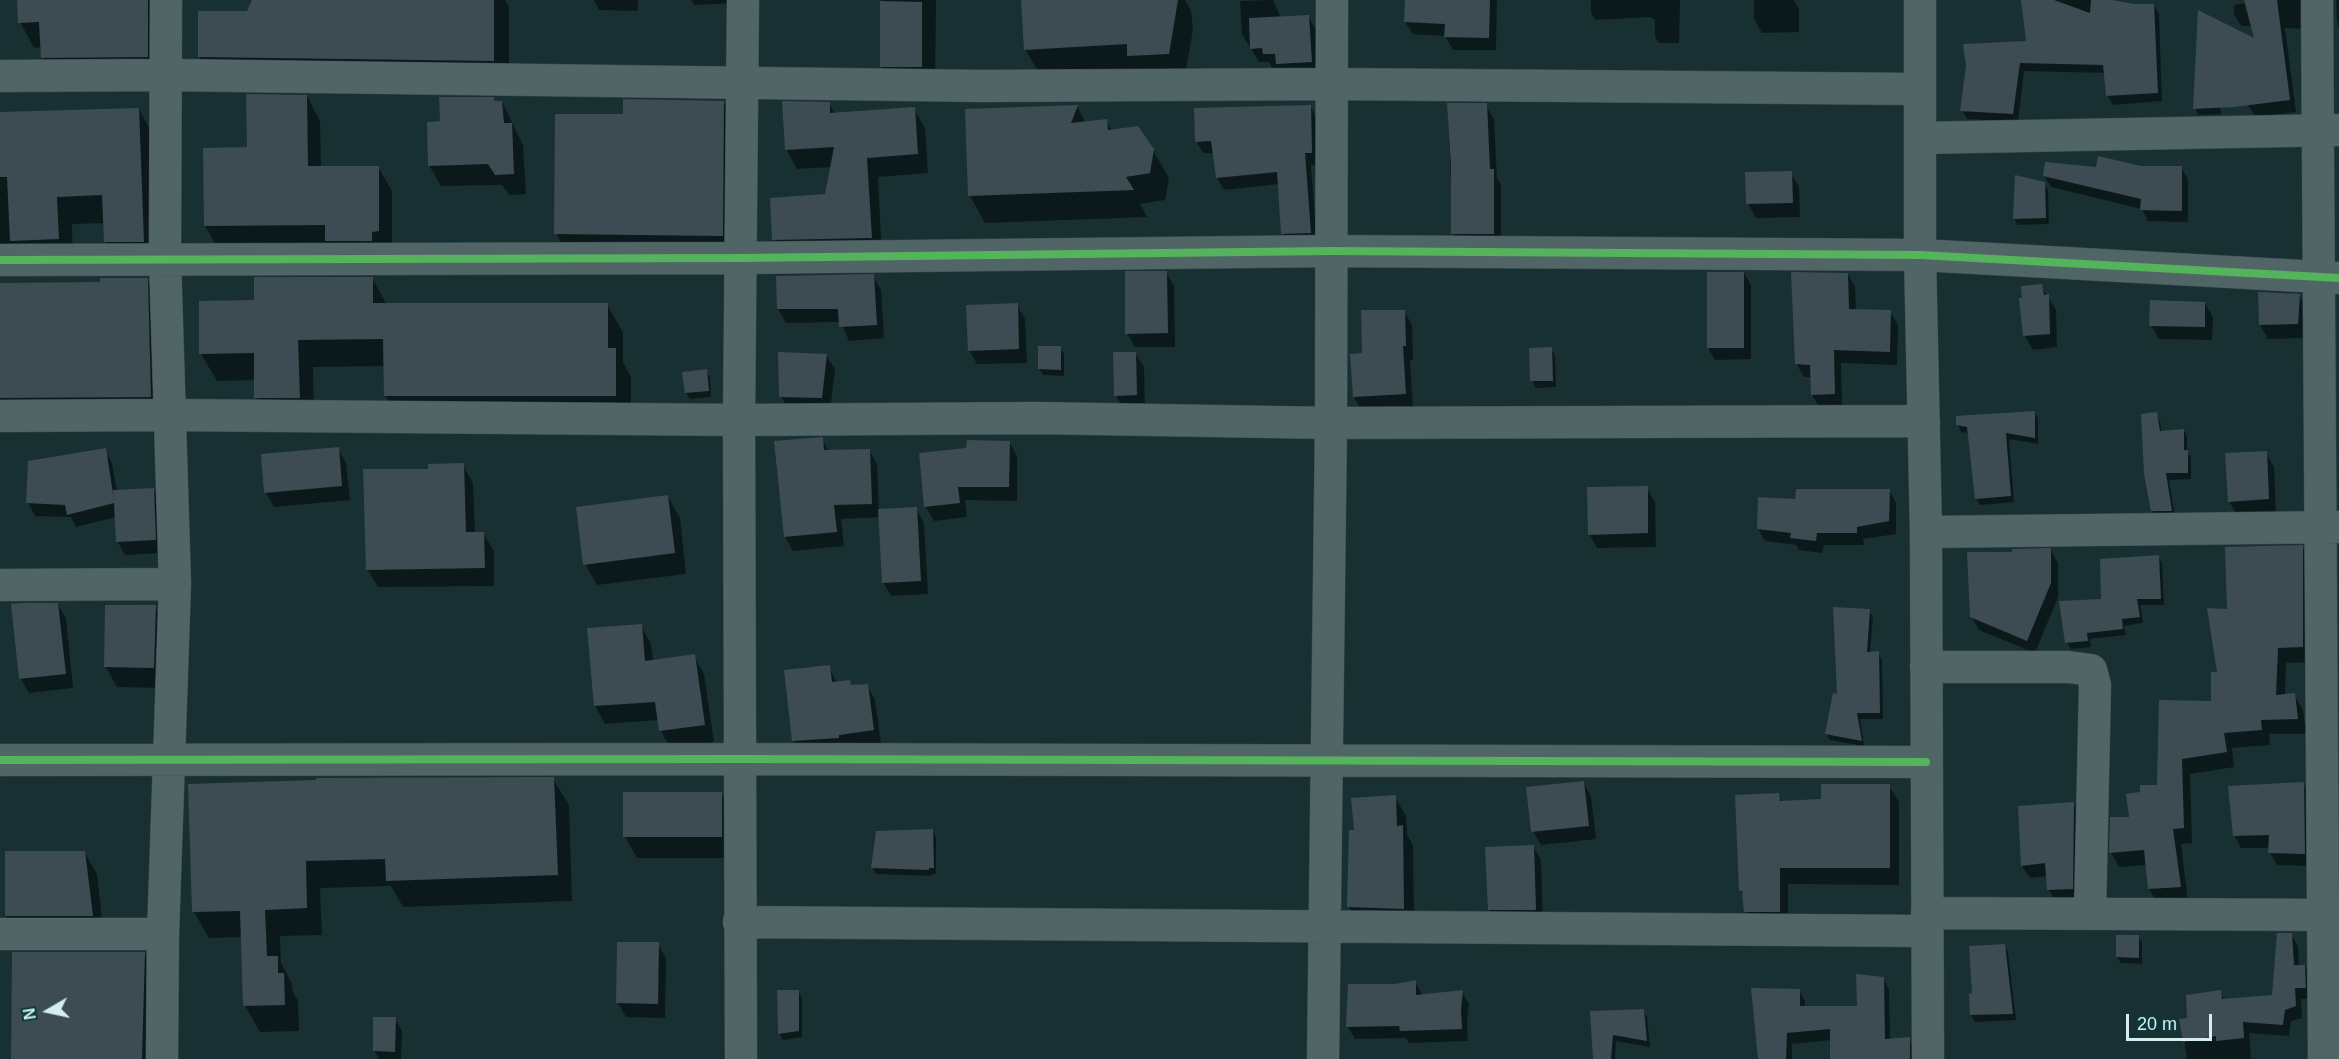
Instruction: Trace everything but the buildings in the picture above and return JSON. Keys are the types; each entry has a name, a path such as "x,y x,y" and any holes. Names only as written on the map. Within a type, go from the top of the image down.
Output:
{"street":[{"path":"162,1059 163,934 175,584 165,258 166,0"},
{"path":"741,1059 739,420 743,0"},
{"path":"1323,1059 1331,423 1332,0"},
{"path":"1920,0 1920,255 1926,532 1928,1059"},
{"path":"2317,0 2328,130 2329,277 2332,915 2324,1059"},
{"path":"0,76 166,75 982,86 1332,84 1920,89"},
{"path":"1920,138 2328,130"},
{"path":"0,260 740,258 1331,250 1920,255 2329,277"},
{"path":"0,416 170,415 739,420 1036,418 1331,423 1924,421"},
{"path":"1926,532 2330,527"},
{"path":"0,585 175,584"},
{"path":"1926,667 2091,670 2095,685 2091,914"},
{"path":"0,760 1926,762"},
{"path":"739,922 1324,928 1927,922 2091,914 2332,915"},
{"path":"0,934 163,934"}],"cycle path":[{"path":"0,260 740,258 1331,251 1920,255 2339,278"},
{"path":"0,760 1926,762"}]}
